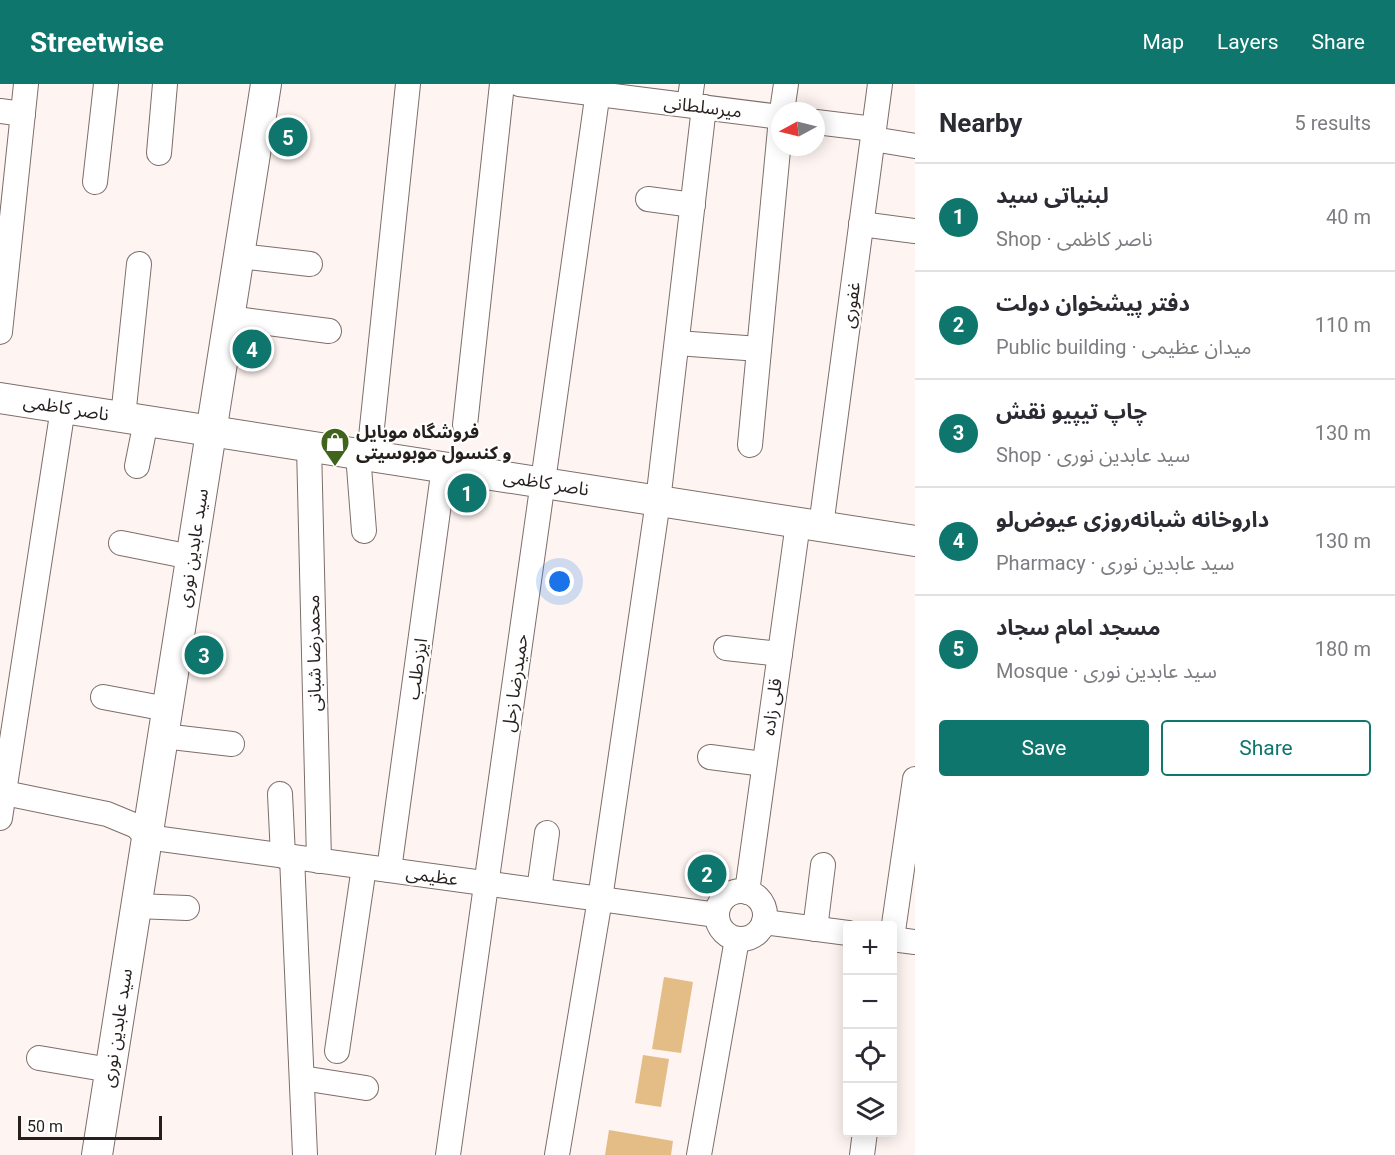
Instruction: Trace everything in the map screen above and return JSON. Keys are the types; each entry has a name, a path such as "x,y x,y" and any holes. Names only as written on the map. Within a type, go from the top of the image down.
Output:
{"main road":[{"name":"سید عابدین نوری","path":"97,1155 266,84"},
{"name":"ناصر کاظمی","path":"0,398 915,541"}],"street":[{"path":"0,332 12,112 26,84"},
{"path":"95,182 106,84"},
{"path":"159,153 165,84"},
{"path":"364,531 364,455 408,84"},
{"path":"465,425 502,84"},
{"name":"میرسلطانی","path":"519,84 695,99 771,115"},
{"path":"783,102 786,84"},
{"name":"غفوری","path":"810,524 861,224 880,84"},
{"name":"حمیدرضا زحل","path":"448,1155 598,89"},
{"path":"557,1155 600,899 658,501 693,206 695,99"},
{"path":"825,124 874,134 915,146"},
{"path":"750,445 777,156"},
{"path":"648,199 693,206"},
{"path":"861,224 915,231"},
{"path":"239,256 310,264"},
{"path":"137,466 134,419 139,264"},
{"path":"229,318 329,332"},
{"path":"677,343 759,349"},
{"path":"0,818 2,793 63,408"},
{"name":"محمدرضا شبانی","path":"309,446 319,861"},
{"name":"ایزدطلب","path":"389,870 444,467"},
{"name":"قلی زاده","path":"747,892 780,654 810,524"},
{"path":"121,543 191,557"},
{"path":"726,648 780,654"},
{"path":"103,697 165,722 231,744"},
{"path":"710,757 764,764"},
{"path":"895,921 915,779"},
{"path":"2,793 107,814 136,826 147,837"},
{"path":"280,794 287,856 305,1155"},
{"path":"539,890 547,833"},
{"name":"عظیمی","path":"147,837 717,915"},
{"path":"815,929 823,865"},
{"path":"337,1051 364,867"},
{"path":"747,892 754,895 763,907 764,922 760,929 750,937 737,939 730,937 720,928 717,915 720,903 729,894 747,892"},
{"path":"136,906 187,908"},
{"path":"764,922 843,932"},
{"path":"699,1155 737,939"},
{"path":"897,940 915,942"},
{"path":"39,1058 110,1070"},
{"path":"302,1078 366,1088"},
{"path":"862,1155 864,1137"}],"shaded area":[{"path":"664,977 693,982 681,1053 652,1049"},
{"path":"643,1055 669,1059 661,1107 635,1103"},
{"path":"609,1130 673,1141 671,1155 605,1155"}],"place":[{"name":"مسجد امام سجاد","path":"288,137"},
{"name":"داروخانه شبانه‌روزی عیوض‌لو","path":"252,349"},
{"name":"فروشگاه موبایل و کنسول موبوسیتی","path":"335,468"},
{"name":"لبنیاتی سید","path":"467,493"},
{"name":"چاپ تیپیو نقش","path":"204,655"},
{"name":"دفتر پیشخوان دولت","path":"707,874"}]}
